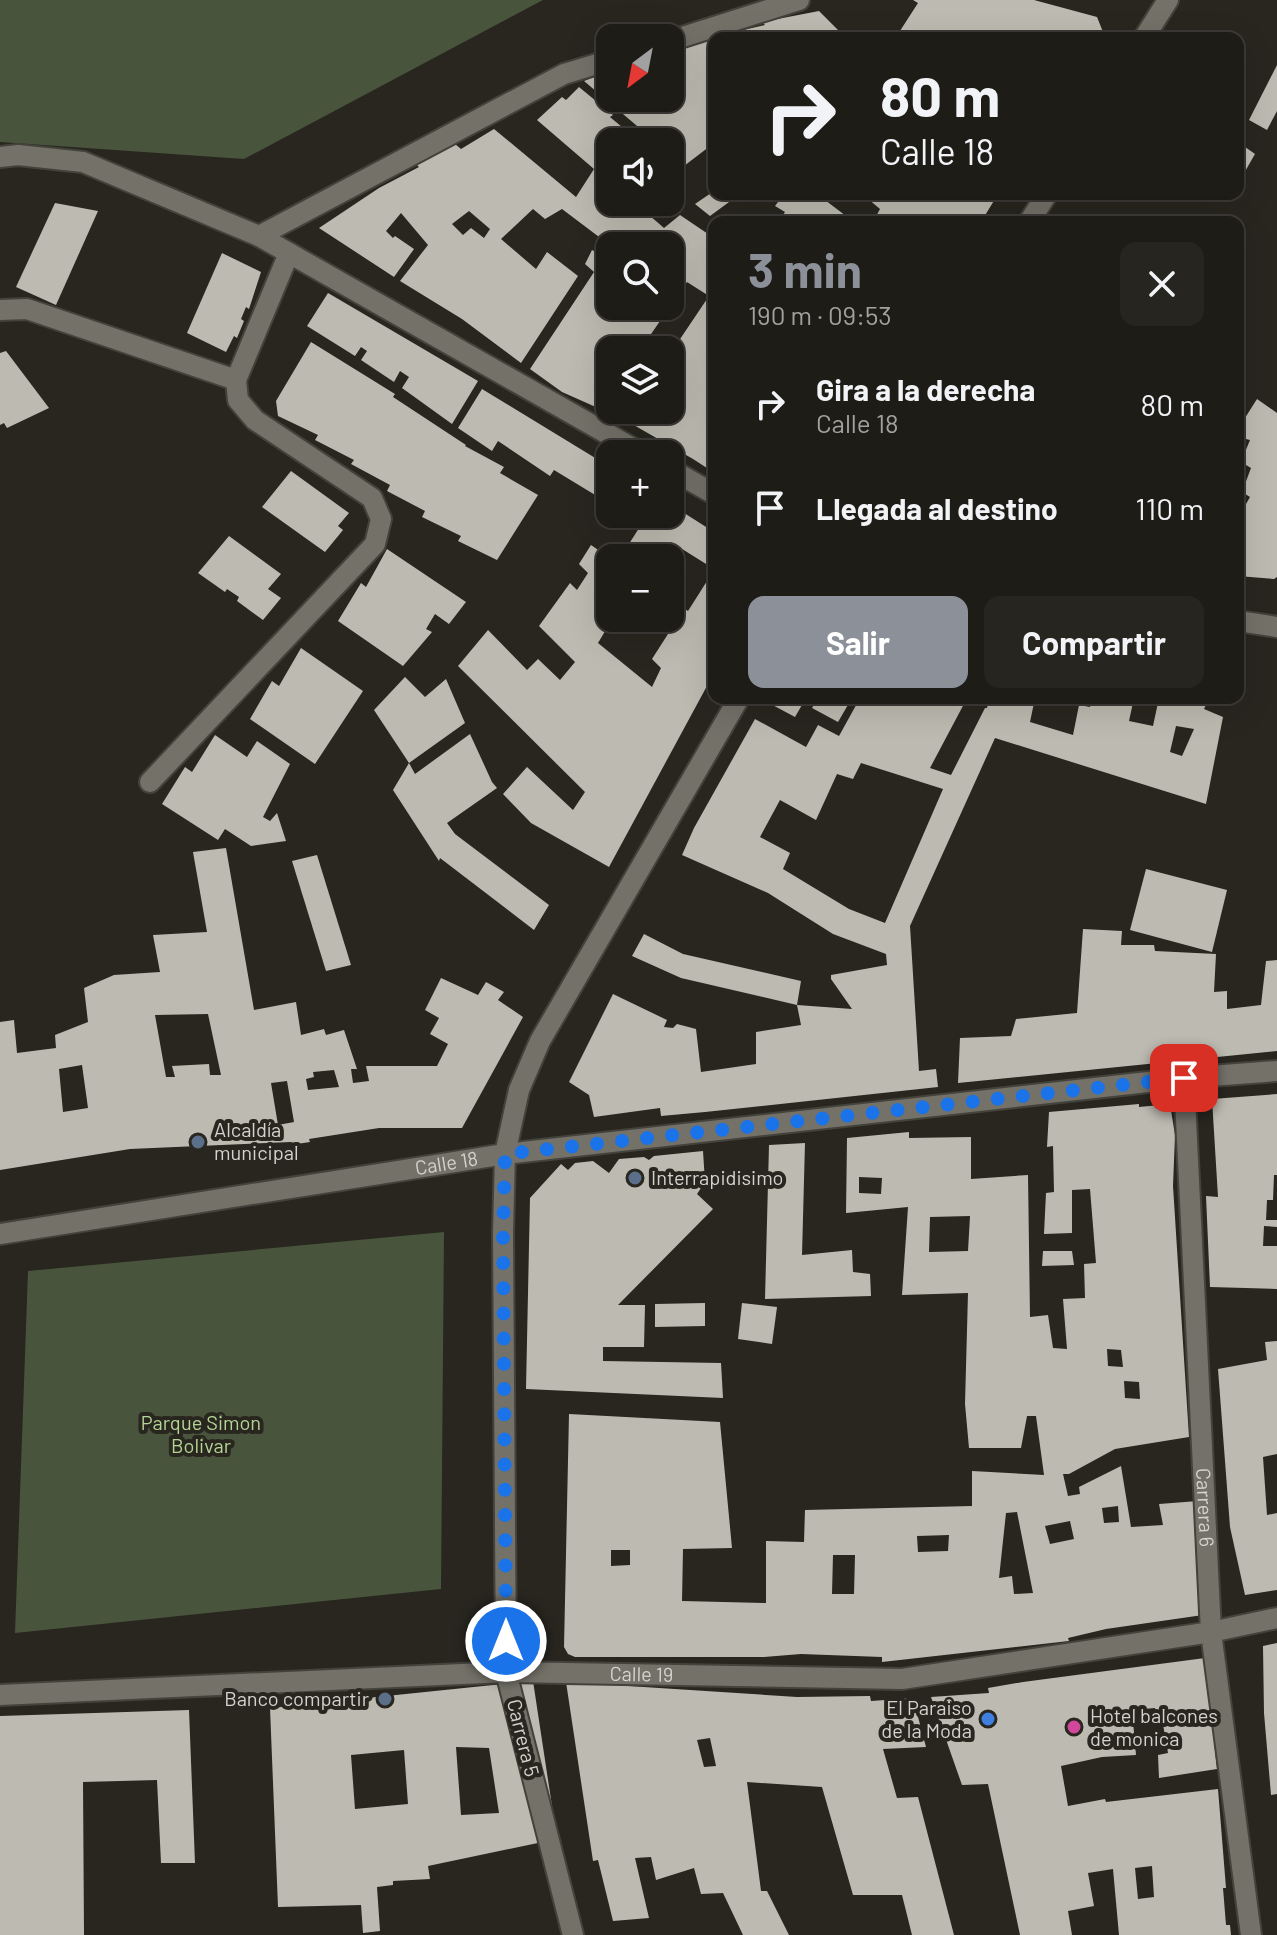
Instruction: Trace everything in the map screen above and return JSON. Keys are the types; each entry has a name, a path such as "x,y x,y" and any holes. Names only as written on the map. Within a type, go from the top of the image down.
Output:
{"street":[{"path":"684,37 799,0"},
{"path":"1148,32 1168,0"},
{"path":"259,236 564,74 596,64"},
{"path":"0,157 18,155 83,162 259,236 618,440"},
{"path":"150,782 375,544 381,519 372,498 255,420 238,400 236,380 289,253"},
{"path":"0,310 27,309 236,380"},
{"path":"684,477 708,491"},
{"path":"1244,622 1277,627"},
{"name":"Carrera 5","path":"573,1935 506,1672 505,1154 519,1090 540,1041 736,704"},
{"name":"Calle 18","path":"0,1234 505,1154 1184,1078 1277,1071"},
{"name":"Carrera 6","path":"1184,1078 1211,1632 1251,1935"},
{"name":"Calle 19","path":"0,1695 506,1672 902,1679 1211,1632 1277,1618"}],"green space":[{"path":"0,0 543,0 244,159 0,142"},
{"name":"Parque Simon Bolivar","path":"444,1232 441,1589 15,1633 28,1271"}],"building":[{"path":"913,0 1034,0 1097,17 1103,32 899,32 918,3"},
{"path":"819,11 840,32 734,32 765,25 762,22"},
{"path":"708,38 708,148 684,166 684,128 639,128 621,112 684,112 684,45"},
{"path":"1277,65 1277,111 1267,130 1249,120"},
{"path":"596,76 596,91 584,81"},
{"path":"579,87 596,101 596,112 609,112 613,115 610,117 623,128 596,128 596,216 650,216 664,228 681,216 708,234 708,295 687,282 684,286 684,232 596,232 596,235 562,209 545,219 533,209 501,239 536,269 547,252 578,276 521,363 462,319 400,281 428,245 401,213 386,231 414,249 394,277 319,228 379,188 419,167 417,165 455,144 461,149 494,129 576,197 594,169 537,120 562,97 566,100","holes":["469,211 490,229 484,238 471,228 463,235 452,224"]},
{"path":"1244,146 1255,154 1244,173"},
{"path":"708,195 708,200 732,200 710,216 695,204"},
{"path":"780,200 825,200 846,216 782,216 785,212 775,206"},
{"path":"869,200 994,200 985,216 876,216 880,209"},
{"path":"55,203 98,211 56,305 16,287"},
{"path":"592,250 596,252 596,320 661,320 650,336 596,336 596,407 562,392 530,369 594,272 585,264"},
{"path":"222,253 261,272 249,309 246,307 241,319 244,321 237,338 234,336 226,352 187,333"},
{"path":"328,293 478,381 452,424 402,388 409,377 400,371 394,382 361,360 367,351 361,347 355,356 307,326"},
{"path":"708,297 708,469 684,454 684,440 660,440 632,424 684,424 682,336"},
{"path":"311,342 395,394 393,397 465,446 504,467 500,473 538,495 497,560 458,541 461,536 422,517 425,511 387,491 390,485 351,464 354,460 315,440 318,435 278,416 276,401"},
{"path":"6,351 49,408 7,428 4,423 0,425 0,353"},
{"path":"482,389 596,458 596,496 554,470 550,476 498,441 492,451 458,428"},
{"path":"1257,399 1277,413 1277,577 1274,579 1244,576 1244,503 1250,497 1244,493 1244,487 1251,468 1244,464 1250,440 1244,438 1244,420"},
{"path":"291,471 349,513 338,526 343,530 325,552 262,507"},
{"path":"684,513 708,528 708,565 684,550 684,544 629,544 639,528 684,528"},
{"path":"229,536 281,574 268,589 281,598 263,620 237,601 239,597 227,589 225,592 198,573"},
{"path":"591,545 596,548 596,632 605,632 598,643 652,687 661,668 652,659 669,632 684,632 684,608 688,611 708,579 708,684 609,867 531,823 503,794 527,767 573,810 585,792 458,666 488,630 527,670 538,659 560,680 575,662 539,626 570,583 577,590 588,573 579,564"},
{"path":"387,549 466,602 449,624 435,614 426,629 432,632 403,666 338,621 361,583 366,587"},
{"path":"301,648 363,691 315,764 250,719 272,681 279,686"},
{"path":"405,677 425,697 446,679 465,723 409,763 374,710"},
{"path":"771,704 803,704 795,717"},
{"path":"814,704 848,704 838,722 812,708"},
{"path":"857,704 964,704 930,768 951,775 988,704 1034,704 1030,722 1073,735 1079,705 1133,704 1129,721 1153,726 1158,704 1206,704 1204,709 1223,717 1206,804 995,738 910,926 919,1071 936,1069 938,1087 661,1116 660,1108 594,1117 589,1095 569,1082 613,994 667,1020 664,1027 673,1028 677,1024 696,1029 701,1072 756,1064 756,1032 801,1025 797,1005 852,1009 831,975 887,965 886,954 833,934 768,893 682,855 755,719 806,747 818,725 839,736","holes":["1176,726 1194,729 1182,756 1170,752","861,763 943,789 885,923 849,909 783,869 790,853 760,837 780,800 816,820 837,774 853,779"]},
{"path":"470,734 497,788 447,823 455,834 549,905 534,930 440,858 439,861 393,790 409,763 415,774"},
{"path":"215,735 247,757 257,741 290,764 263,817 270,821 277,813 286,841 251,846 225,829 218,840 162,804 185,767 192,772"},
{"path":"226,848 254,1010 296,1002 301,1035 324,1029 326,1035 344,1030 357,1069 351,1069 353,1083 369,1081 366,1066 437,1066 448,1044 430,1034 439,1018 425,1010 441,978 478,995 486,982 504,992 498,1000 523,1017 462,1128 379,1128 309,1139 310,1142 297,1144 130,1149 0,1170 0,1022 14,1020 17,1053 56,1048 55,1035 88,1022 84,988 114,975 160,972 153,935 207,932 193,852","holes":["208,1014 221,1075 210,1075 209,1064 172,1066 175,1077 166,1077 155,1015","82,1065 88,1108 63,1112 59,1069","334,1070 339,1087 308,1090 306,1079 314,1077 313,1072","287,1081 294,1122 278,1125 271,1083"]},
{"path":"317,855 351,965 326,971 292,861"},
{"path":"1146,869 1227,890 1212,952 1130,930"},
{"path":"1083,929 1122,931 1121,945 1154,945 1155,951 1216,954 1214,992 1227,991 1227,1009 1261,1005 1266,961 1277,960 1277,1051 958,1083 960,1038 1011,1036 1016,1019 1077,1013"},
{"path":"644,934 683,954 801,981 797,1005 681,978 632,956"},
{"path":"1277,1094 1277,1175 1274,1175 1273,1200 1267,1200 1266,1220 1277,1220 1277,1227 1264,1226 1263,1246 1277,1246 1277,1289 1210,1287 1206,1196 1218,1197 1212,1099"},
{"path":"1170,1104 1175,1135 1173,1186 1189,1437 1115,1449 1069,1474 1063,1474 1068,1496 1080,1494 1079,1487 1121,1466 1131,1527 1163,1525 1159,1504 1198,1501 1203,1615 1106,1629 1068,1638 1069,1641 882,1662 882,1657 801,1654 764,1657 575,1657 568,1654 564,1647 569,1414 720,1422 732,1548 683,1549 682,1601 766,1603 766,1541 804,1542 805,1510 972,1506 972,1471 1044,1475 1036,1416 1027,1416 1021,1448 969,1448 965,1404 968,1293 902,1295 908,1207 846,1213 847,1138 909,1132 909,1138 971,1137 971,1179 1028,1175 1030,1317 1048,1315 1053,1348 1067,1349 1063,1299 1085,1298 1084,1264 1096,1263 1090,1189 1072,1190 1072,1233 1044,1234 1046,1193 1054,1192 1053,1146 1047,1147 1049,1112","holes":["859,1177 882,1178 881,1194 859,1193","970,1216 968,1251 929,1252 930,1217","1107,1349 1121,1350 1123,1367 1108,1366","1124,1381 1139,1382 1140,1399 1125,1398","1118,1506 1119,1522 1104,1523 1102,1508","1017,1512 1033,1593 1014,1594 1012,1576 999,1578 1006,1513","1070,1521 1074,1539 1050,1544 1045,1526","949,1535 948,1551 918,1552 917,1536","611,1550 630,1550 630,1565 611,1566","833,1555 855,1555 854,1594 832,1594"]},
{"path":"805,1143 802,1255 852,1250 853,1272 870,1274 871,1296 765,1299 769,1145"},
{"path":"703,1151 705,1182 697,1194 713,1209 618,1305 645,1305 644,1347 603,1347 603,1361 721,1363 723,1398 526,1389 530,1198 561,1164 568,1170 575,1163 593,1161 609,1173 619,1159 644,1157 649,1160 654,1156"},
{"path":"1043,1251 1072,1251 1074,1265 1042,1266"},
{"path":"705,1303 705,1326 655,1327 655,1304"},
{"path":"742,1303 777,1307 772,1344 738,1339"},
{"path":"1277,1341 1277,1454 1263,1457 1267,1515 1277,1513 1277,1590 1245,1595 1230,1527 1218,1369 1267,1360 1265,1342"},
{"path":"1277,1643 1277,1794 1271,1795 1264,1713 1263,1646"},
{"path":"1205,1658 1217,1769 1159,1778 1158,1755 1168,1753 1161,1713 1156,1713 1155,1708 1132,1710 1136,1755 1102,1757 1061,1766 1068,1806 1105,1799 1106,1802 1218,1789 1226,1925 1230,1925 1231,1935 1119,1935 1113,1869 1088,1873 1094,1906 1068,1911 1072,1935 1020,1935 988,1784 962,1785 931,1697 989,1693 988,1688","holes":["1152,1866 1154,1897 1138,1899 1135,1868"]},
{"path":"533,1681 557,1839 428,1866 430,1879 393,1881 393,1885 377,1887 380,1931 363,1933 361,1905 278,1907 270,1708","holes":["456,1747 489,1748 499,1813 461,1815","404,1750 408,1804 355,1809 351,1755"]},
{"path":"566,1682 797,1697 870,1696 871,1701 913,1698 926,1747 883,1749 897,1798 918,1797 954,1935 912,1935 902,1895 853,1895 822,1787 747,1782 761,1891 767,1891 789,1935 743,1935 723,1893 701,1894 694,1868 656,1880 651,1857 635,1858 649,1918 613,1921 598,1860 593,1861","holes":["710,1738 716,1766 704,1767 697,1740"]},
{"path":"189,1710 195,1863 161,1863 157,1780 83,1782 84,1935 0,1935 0,1716"}],"place":[{"name":"Alcaldía municipal","path":"198,1142"},
{"name":"Interrapidisimo","path":"635,1178"},
{"name":"Banco compartir","path":"385,1699"},
{"name":"El Paraiso de la Moda","path":"988,1719"},
{"name":"Hotel balcones de monica","path":"1074,1727"}],"route":[{"path":"506,1641 505,1154 1184,1078"}]}
